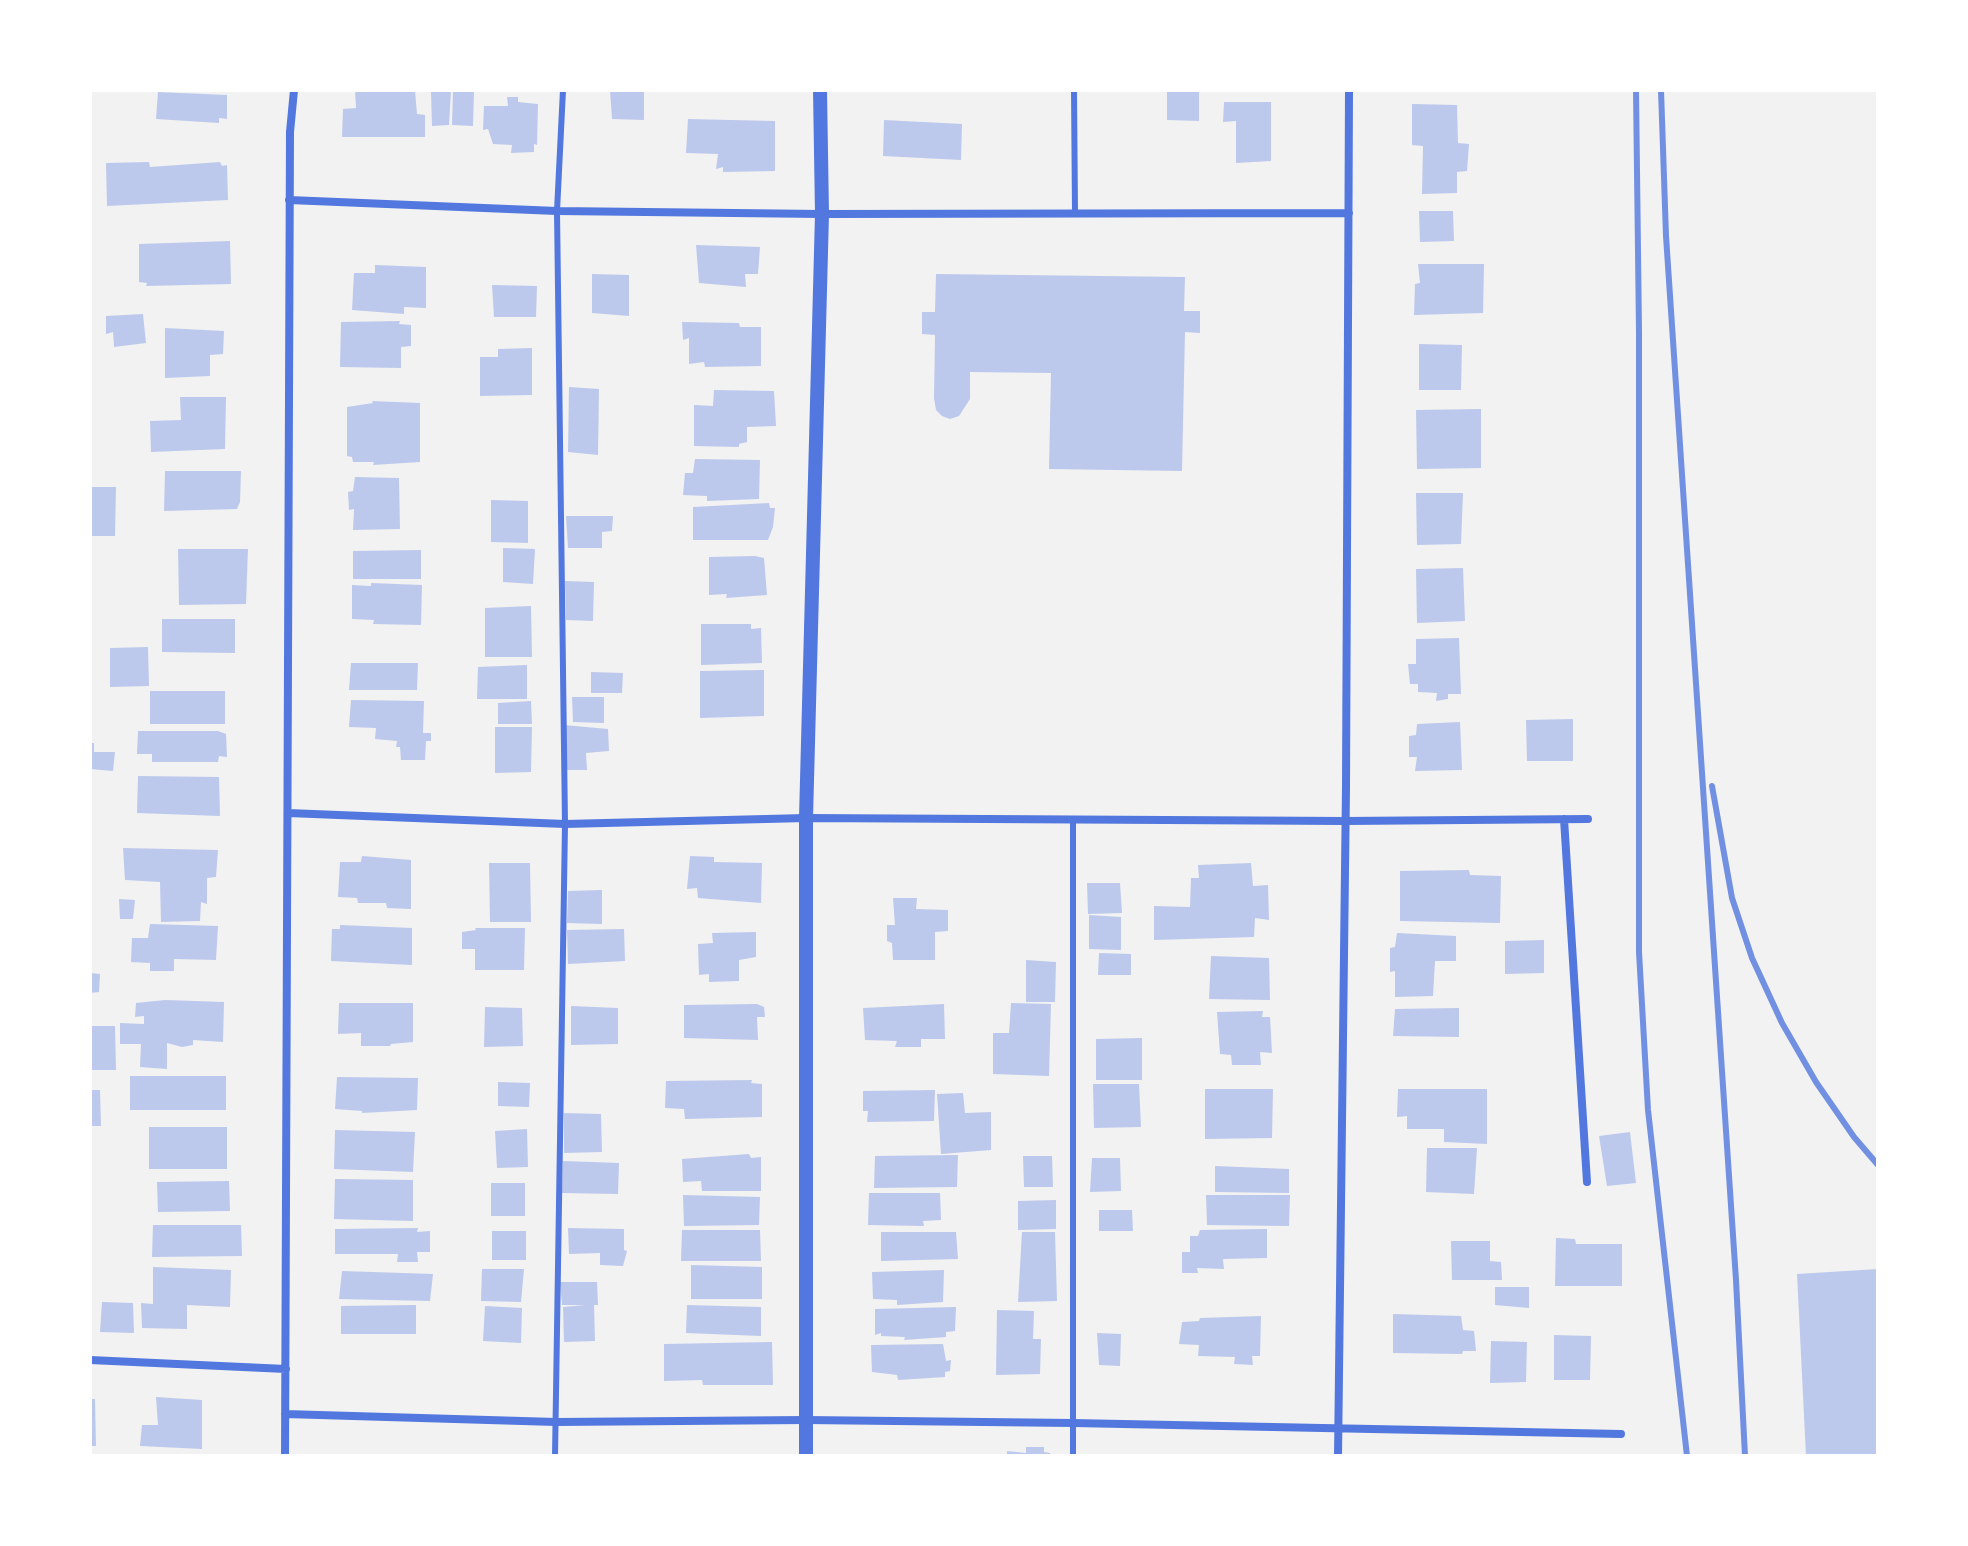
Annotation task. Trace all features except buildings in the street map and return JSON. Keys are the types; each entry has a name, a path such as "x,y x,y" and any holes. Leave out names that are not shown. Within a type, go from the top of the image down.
{"street":[{"path":"285,1456 289,200 294,90"},
{"path":"806,1456 806,818 822,214 820,90"},
{"path":"1338,1456 1349,90"},
{"path":"289,200 557,211 1349,213"},
{"path":"288,813 565,824 806,818 1588,819"},
{"path":"1564,819 1587,1182"},
{"path":"90,1360 286,1369"},
{"path":"285,1414 556,1422 806,1420 1073,1423 1621,1434"}],"lane":[{"path":"555,1456 565,824 557,211 563,90"},
{"path":"1074,90 1075,213"},
{"path":"1073,819 1073,1456"}],"railway":[{"path":"1636,90 1639,952 1648,1110 1687,1456"},
{"path":"1661,90 1666,236 1745,1456"},
{"path":"1712,786 1732,898 1752,958 1782,1023 1816,1082 1854,1137 1878,1165"}]}
